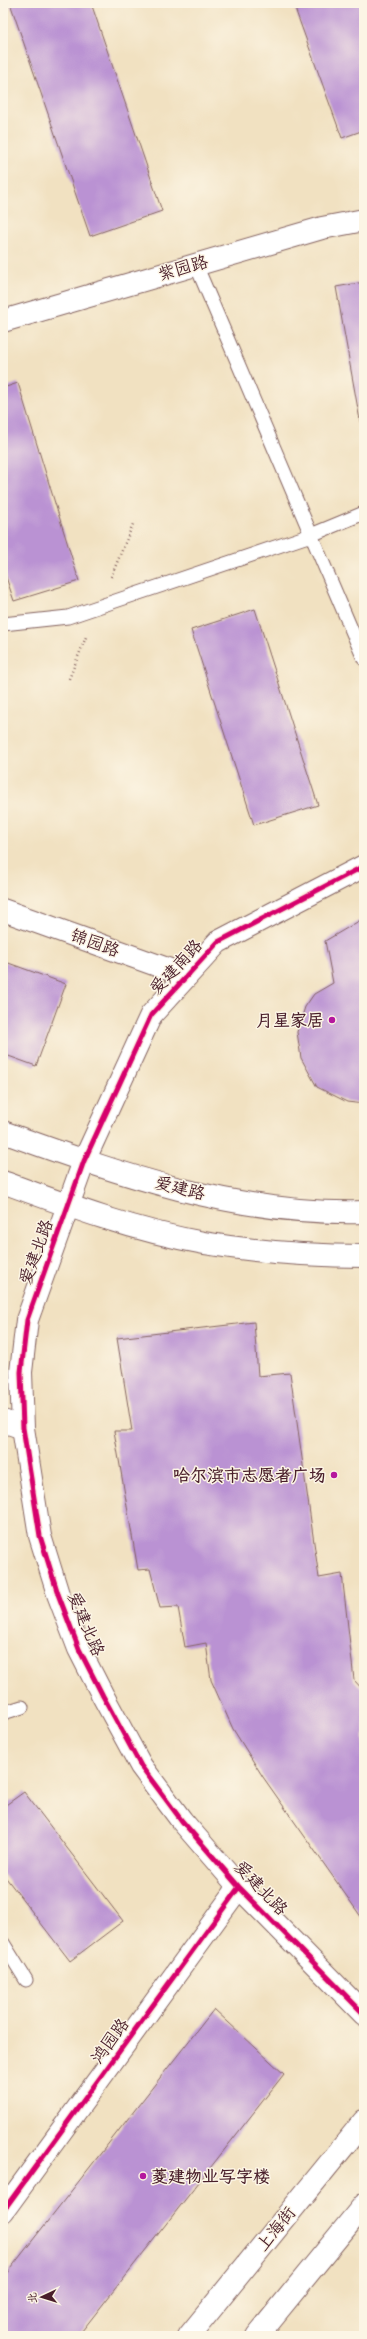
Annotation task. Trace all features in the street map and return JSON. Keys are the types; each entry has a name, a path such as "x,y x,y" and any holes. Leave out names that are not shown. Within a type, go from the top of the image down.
{"street":[{"name":"紫园路","path":"3,321 322,228 364,220"},
{"name":"爱建南路","path":"84,1161 151,1015 218,942 364,866"},
{"name":"锦园路","path":"3,910 187,976"},
{"name":"爱建路","path":"3,1132 84,1161 172,1188 250,1204 340,1212 364,1212"},
{"name":"爱建北路","path":"84,1161 27,1320 21,1372 23,1428 40,1536 58,1594 79,1649 141,1766 182,1821 239,1887 364,2014"},
{"path":"3,1182 68,1206 202,1242 261,1251 316,1256 364,1256"},
{"path":"3,1421 23,1428"},
{"name":"鸿园路","path":"3,2211 239,1887"},
{"name":"上海街","path":"189,2336 364,2121"},
{"path":"257,2336 364,2205"}],"lane":[{"path":"196,265 364,658"},
{"path":"3,624 68,616 311,535 364,513"},
{"path":"3,1713 22,1707"},
{"path":"3,1943 26,1980"}],"building":[{"path":"10,3 91,3 162,211 90,236"},
{"path":"293,3 364,3 364,130 342,138"},
{"path":"364,282 364,437 363,437 336,287"},
{"path":"18,383 79,581 14,601 3,568 3,388"},
{"path":"255,609 318,805 254,825 191,630"},
{"name":"月星家居","path":"364,918 364,1104 347,1102 317,1087 301,1058 297,1032 305,1007 314,994 333,983 325,941"},
{"path":"3,961 66,984 36,1066 3,1054"},
{"path":"254,1322 258,1376 290,1373 319,1578 342,1574 354,1680 364,1691 364,1921 263,1777 233,1729 211,1680 206,1643 185,1647 178,1607 160,1608 150,1569 138,1570 114,1431 132,1431 117,1338"},
{"path":"24,1792 123,1921 70,1961 3,1874 3,1807"},
{"name":"菱建物业写字楼","path":"214,2009 284,2074 78,2336 3,2336 3,2278"}],"cycle path":[{"path":"364,866 218,942 151,1015 84,1161 27,1320 21,1372 23,1428 40,1536 58,1594 79,1649 103,1696 141,1766 182,1821 239,1887 364,2014"},
{"path":"3,2211 239,1887"}],"place":[{"name":"月星家居","path":"332,1020"},
{"name":"哈尔滨市志愿者广场","path":"334,1475"},
{"name":"菱建物业写字楼","path":"143,2176"}]}
